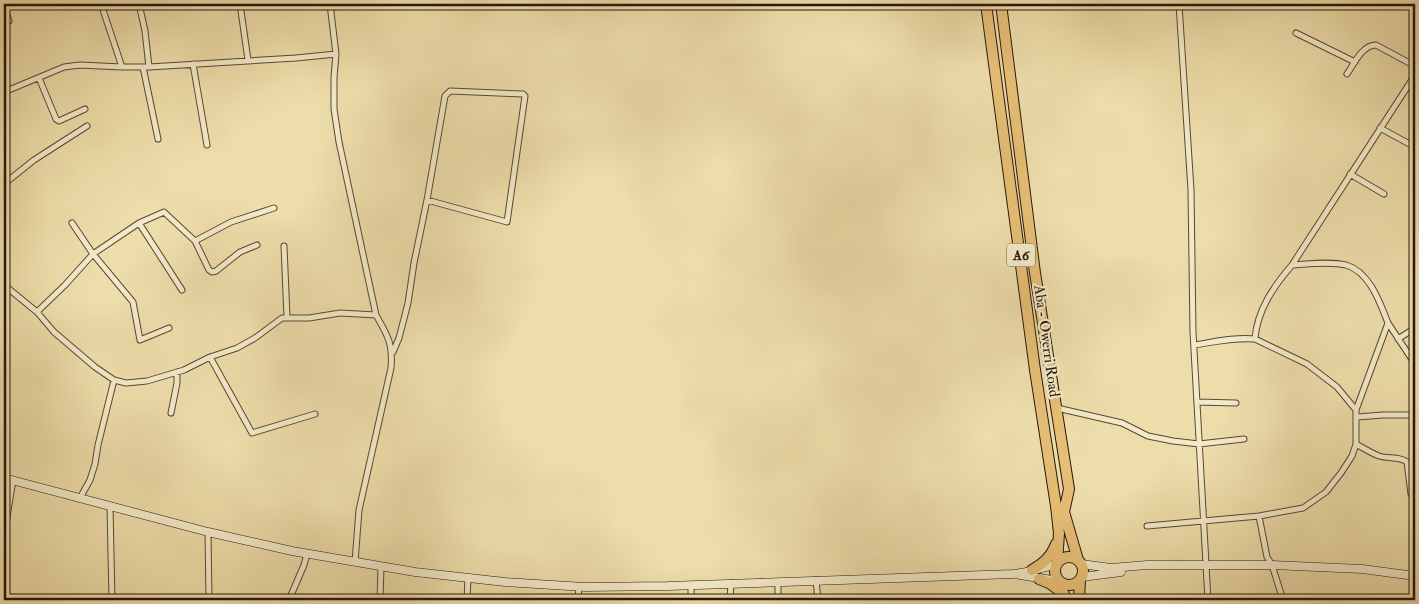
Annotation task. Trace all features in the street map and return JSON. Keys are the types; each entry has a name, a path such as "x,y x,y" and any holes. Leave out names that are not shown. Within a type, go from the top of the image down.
{"highway":[{"name":"Aba - Owerri Road","path":"986,4 1059,533 1055,573 1065,597"},
{"name":"Aba - Owerri Road","path":"1001,4 1035,273 1069,489 1064,512 1083,572 1079,600"},
{"path":"1005,138 1018,138"},
{"path":"1032,570 1043,564 1050,556 1059,533"},
{"path":"1057,564 1064,558 1069,557 1079,562"},
{"path":"1040,579 1049,583 1065,597"},
{"path":"1060,582 1071,586 1081,579"}],"main road":[{"path":"4,478 208,532 307,554 381,566 505,582 579,586 691,585 1013,574 1057,564"},
{"path":"1079,562 1111,568 1147,565 1272,565 1362,569 1415,576"},
{"path":"1081,579 1130,572 1147,565"},
{"path":"1013,574 1060,582"}],"street":[{"path":"102,4 122,67"},
{"path":"139,4 145,31 146,67 158,139"},
{"path":"240,4 248,60"},
{"path":"330,4 336,54 334,108 339,142 376,315 387,334 392,353 391,368 359,510 355,562"},
{"path":"1180,4 1191,190 1194,345 1208,600"},
{"path":"4,7 9,21"},
{"path":"1296,32 1355,62"},
{"path":"1347,74 1365,48 1371,45 1376,45 1415,66"},
{"path":"4,92 64,67 80,65 146,67 336,54"},
{"path":"193,64 207,145"},
{"path":"1255,339 1260,315 1272,291 1292,264 1415,75"},
{"path":"39,78 56,119 59,121 85,109"},
{"path":"392,353 399,338 408,303 420,226 428,200 445,96 450,91 523,94 525,96 521,132 507,222 428,200"},
{"path":"4,184 34,160 87,126"},
{"path":"1380,128 1415,147"},
{"path":"1350,174 1384,194"},
{"path":"195,241 231,222 274,208"},
{"path":"37,312 94,254 139,223 164,212 195,241 209,270 212,272 216,271 240,252 257,245"},
{"path":"72,223 94,254 133,302 140,340 169,328"},
{"path":"139,223 182,290"},
{"path":"284,246 287,317"},
{"path":"1292,264 1347,266 1363,276 1378,299 1388,323 1415,364"},
{"path":"4,285 37,312 54,332 95,367 114,380 126,383 147,381 177,372 210,357 237,348 255,338 282,318 309,318 340,313 376,315"},
{"path":"1147,526 1259,516 1303,508 1326,492 1352,456 1356,444 1356,410 1388,323"},
{"path":"1398,339 1415,328"},
{"path":"1194,345 1246,338 1255,339 1308,364 1337,386 1356,410"},
{"path":"210,357 252,434 315,414"},
{"path":"171,413 177,372"},
{"path":"80,498 90,480 95,464 114,380"},
{"path":"1197,402 1236,403"},
{"path":"1057,408 1122,423 1148,436 1173,441 1199,444 1244,438"},
{"path":"1357,417 1415,415"},
{"path":"1356,444 1378,455 1389,458 1403,458 1407,462 1411,494"},
{"path":"4,556 6,523 13,480"},
{"path":"110,506 112,600"},
{"path":"1259,516 1267,557 1272,565 1283,600"},
{"path":"208,532 209,600"},
{"path":"288,600 307,554"},
{"path":"380,600 381,566"},
{"path":"467,600 468,578"},
{"path":"816,580 818,600"},
{"path":"778,582 778,600"},
{"path":"730,600 731,583"},
{"path":"691,585 691,600"},
{"path":"578,600 579,586"}]}
